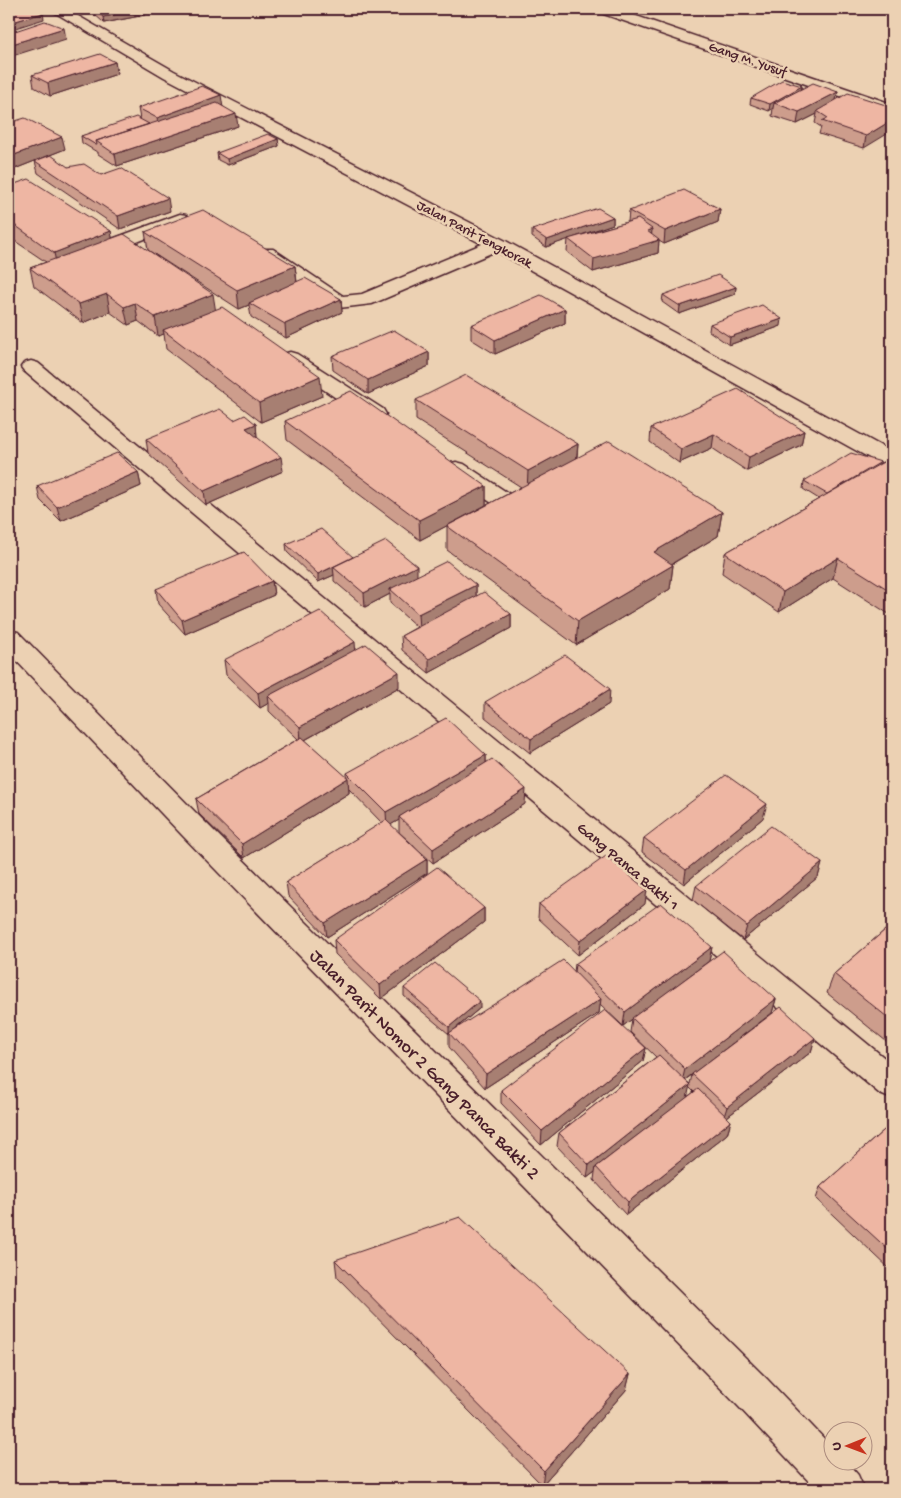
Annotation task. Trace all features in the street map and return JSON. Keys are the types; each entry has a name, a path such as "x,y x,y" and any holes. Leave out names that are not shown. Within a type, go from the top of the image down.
{"street":[{"name":"Jalan Parit Tengkorak","path":"56,9 170,74 497,244 892,461"},
{"name":"Gang M. Yusuf","path":"604,9 892,109"},
{"path":"119,243 193,214 201,214"},
{"path":"248,242 339,302 365,300 497,244"},
{"path":"274,347 388,424"},
{"name":"Gang Panca Bakti 1","path":"31,368 892,1084"},
{"path":"437,456 503,500"},
{"name":"Jalan Parit Nomor 2 Gang Panca Bakti 2","path":"9,638 199,834 753,1393 844,1489"}],"building":[{"path":"15,9 35,9 43,13 9,23 9,11"},
{"path":"94,9 144,9 103,17"},
{"path":"45,21 64,28 9,45 9,33"},
{"path":"100,54 115,62 48,83 32,75"},
{"path":"782,80 802,86 770,104 751,98"},
{"path":"813,83 838,92 799,112 774,103"},
{"path":"202,86 221,95 157,118 138,108"},
{"path":"848,93 892,107 892,120 866,136 822,121 828,118 817,111"},
{"path":"217,103 236,114 115,154 96,141"},
{"path":"136,117 149,124 96,141 97,145 81,136"},
{"path":"25,118 62,137 9,157 9,123"},
{"path":"268,134 278,139 227,159 217,153"},
{"path":"51,155 68,167 84,164 101,175 121,168 168,198 118,216 35,161"},
{"path":"29,179 111,231 54,253 9,221 9,186"},
{"path":"684,190 720,209 665,231 629,211"},
{"path":"598,208 613,217 547,240 532,230"},
{"path":"203,210 295,266 237,290 145,232"},
{"path":"638,219 652,229 647,231 659,240 594,259 568,239"},
{"path":"124,234 213,294 155,317 135,303 124,307 107,294 79,304 30,268"},
{"path":"718,275 736,287 680,306 663,295"},
{"path":"305,278 341,299 285,324 249,303"},
{"path":"541,295 565,309 495,340 471,325"},
{"path":"762,305 782,319 730,337 710,324"},
{"path":"222,307 320,376 259,403 163,330"},
{"path":"394,330 429,352 368,380 332,356"},
{"path":"466,375 578,444 528,471 416,400"},
{"path":"738,389 804,431 749,457 714,434 681,449 651,428"},
{"path":"351,391 486,486 419,520 285,421"},
{"path":"220,409 234,420 245,415 256,424 246,428 281,457 204,491 146,439"},
{"path":"609,441 722,512 654,552 673,565 578,621 447,526"},
{"path":"117,453 138,472 57,507 37,486"},
{"path":"851,453 881,462 827,494 804,481"},
{"path":"892,457 892,592 838,558 783,592 725,553"},
{"path":"321,529 353,557 318,574 286,544"},
{"path":"386,541 417,566 364,593 333,567"},
{"path":"244,552 272,581 182,620 156,589"},
{"path":"447,561 476,585 418,614 390,589"},
{"path":"484,592 511,614 429,659 401,636"},
{"path":"320,611 355,642 258,693 224,660"},
{"path":"366,644 399,672 300,727 268,696"},
{"path":"565,655 610,689 531,739 485,702"},
{"path":"446,718 486,755 386,812 347,773"},
{"path":"302,737 348,778 242,844 196,799"},
{"path":"492,759 526,789 433,849 399,817"},
{"path":"726,775 767,804 686,870 644,838"},
{"path":"386,820 427,859 325,923 286,882"},
{"path":"771,826 822,863 747,926 696,886"},
{"path":"606,856 647,890 580,941 539,904"},
{"path":"437,867 484,908 380,985 334,940"},
{"path":"661,903 712,947 625,1012 575,964"},
{"path":"892,924 892,1021 834,974"},
{"path":"723,951 776,999 685,1069 632,1018"},
{"path":"563,960 601,999 486,1074 449,1033"},
{"path":"435,963 480,1001 449,1027 404,988"},
{"path":"781,1007 815,1038 727,1107 692,1074"},
{"path":"605,1010 646,1048 542,1131 501,1090"},
{"path":"659,1055 690,1085 589,1165 559,1133"},
{"path":"698,1089 731,1121 628,1202 596,1167"},
{"path":"892,1123 892,1253 820,1187"},
{"path":"460,1217 630,1374 544,1471 335,1260"}]}
